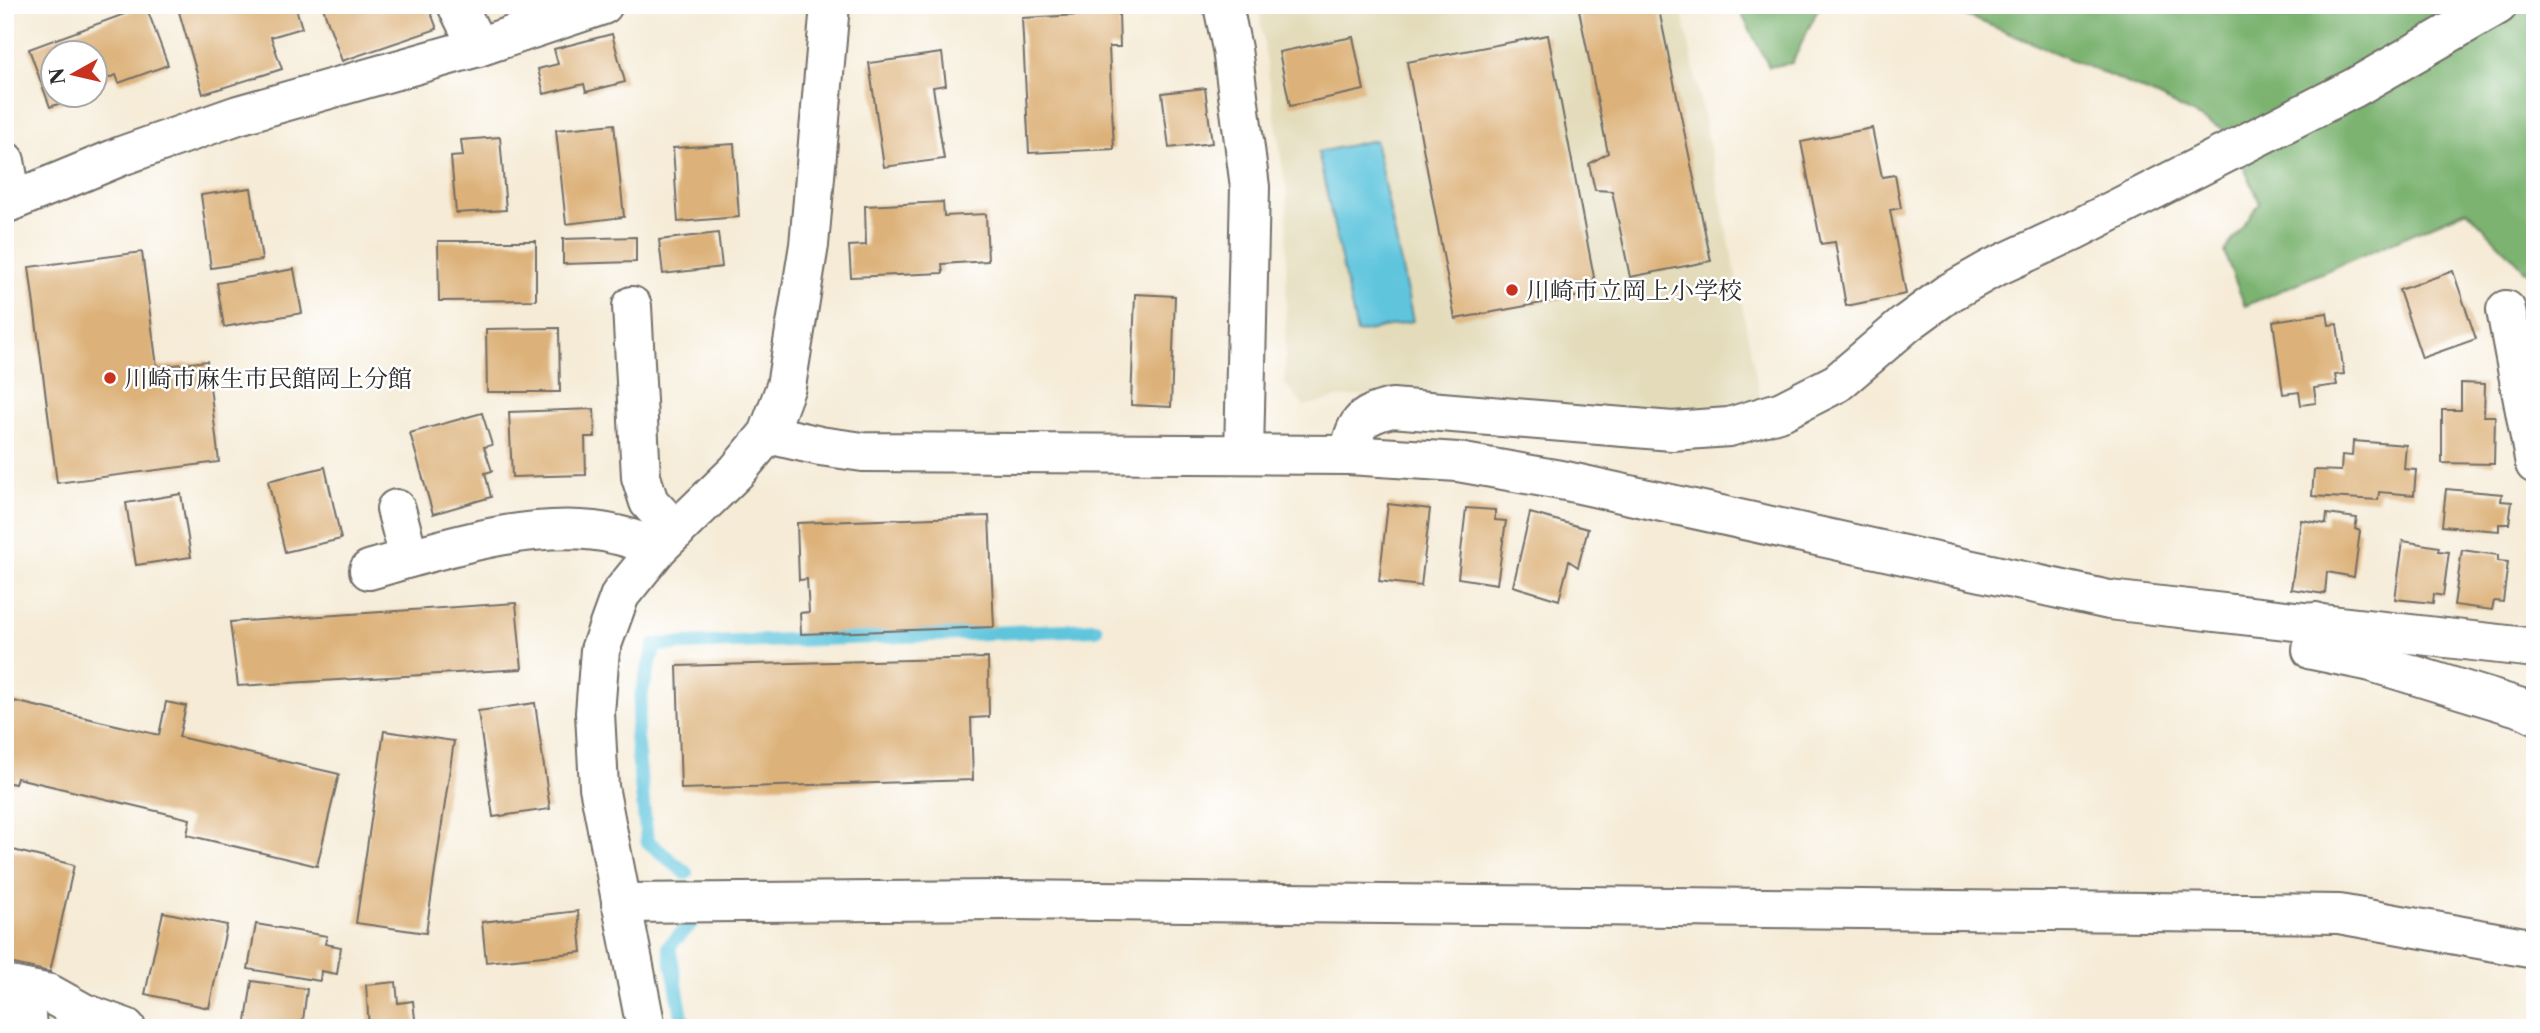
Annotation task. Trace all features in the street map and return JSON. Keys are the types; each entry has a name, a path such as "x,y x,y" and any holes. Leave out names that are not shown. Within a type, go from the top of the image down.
{"street":[{"path":"457,5 478,47"},
{"path":"5,161 9,202 124,155 238,115 478,47 603,5"},
{"path":"646,1028 599,787 594,713 600,650 620,596 667,539 737,471 768,433 786,386 809,245 830,5"},
{"path":"1223,5 1232,50 1250,187 1244,454"},
{"path":"1349,455 1355,429 1370,413 1392,408 1672,431 1729,427 1782,411 1837,383 1906,324 1947,294 1990,269 2073,231 2354,88 2498,5"},
{"path":"632,306 641,477 649,502 667,539"},
{"path":"2506,310 2535,464"},
{"path":"768,433 820,446 863,452 1349,455 1458,462 1566,481 2109,600 2535,648"},
{"path":"396,509 409,558"},
{"path":"369,570 477,539 561,530 667,539"},
{"path":"2315,622 2312,650 2371,662 2535,714"},
{"path":"621,903 1004,900 2339,914 2535,949"},
{"path":"27,1028 15,987 50,994 84,1013 126,1028"}],"shaded area":[{"name":"川崎市立岡上小学校","path":"1258,5 1681,5 1761,400 1685,417 1368,395 1338,398 1304,406 1285,384 1287,196"}],"green space":[{"path":"1737,5 1820,5 1792,63 1769,67"},
{"path":"1937,5 2535,5 2535,281 2467,210 2245,306 2224,252 2260,203 2228,132 2157,96"}],"water":[{"path":"1375,140 1413,321 1357,333 1318,152"}],"building":[{"path":"177,5 295,5 302,28 271,37 282,69 203,94"},
{"path":"322,5 428,5 437,29 342,61"},
{"path":"1578,5 1658,5 1711,261 1630,277 1612,191 1595,190 1589,164 1608,153"},
{"path":"146,6 168,65 119,83 116,75 108,78 108,38 59,38"},
{"path":"1119,13 1120,47 1109,47 1114,149 1029,153 1022,18"},
{"path":"612,34 625,82 586,92 584,84 544,94 538,69 558,64 554,49"},
{"path":"1548,35 1597,293 1455,319 1407,62"},
{"path":"1353,37 1364,90 1290,106 1279,52"},
{"path":"38,46 38,74 29,49"},
{"path":"942,53 946,85 933,87 944,159 884,167 869,63"},
{"path":"1205,88 1212,143 1169,148 1162,93"},
{"path":"614,124 624,217 566,224 556,130"},
{"path":"1872,128 1882,177 1895,175 1901,208 1890,210 1906,294 1846,306 1835,242 1821,244 1801,142"},
{"path":"500,137 506,210 456,213 451,157 463,156 461,140"},
{"path":"734,144 739,217 678,222 673,148"},
{"path":"251,188 262,260 211,268 201,195"},
{"path":"943,202 944,216 986,214 988,261 942,264 943,273 851,277 849,246 866,245 865,206"},
{"path":"718,233 722,267 663,274 659,240"},
{"path":"636,237 636,262 563,264 563,239"},
{"path":"438,241 536,241 536,300 439,301"},
{"path":"142,252 157,367 207,361 219,462 57,483 29,267"},
{"path":"294,269 302,313 224,327 217,283"},
{"path":"2453,271 2476,339 2422,358 2399,290"},
{"path":"1135,294 1175,296 1171,407 1131,405"},
{"path":"2327,313 2329,325 2337,324 2344,374 2335,375 2337,385 2314,388 2316,403 2301,405 2299,392 2283,394 2273,321"},
{"path":"559,328 560,392 487,392 486,329"},
{"path":"2461,383 2485,384 2484,416 2495,416 2494,464 2442,463 2442,410 2461,410"},
{"path":"594,409 595,437 585,437 586,475 512,477 509,412"},
{"path":"482,413 492,445 484,447 492,471 485,473 491,497 433,514 410,433"},
{"path":"2353,441 2406,445 2404,469 2416,470 2414,495 2379,492 2378,500 2312,496 2314,470 2341,471 2342,455 2352,456"},
{"path":"325,467 341,539 285,552 268,481"},
{"path":"2446,489 2502,494 2501,501 2512,502 2509,524 2499,524 2499,531 2442,526"},
{"path":"181,494 191,557 136,565 126,503"},
{"path":"1388,504 1430,509 1421,586 1379,581"},
{"path":"1466,508 1495,510 1495,520 1506,521 1497,584 1458,578"},
{"path":"1530,513 1588,529 1578,567 1569,561 1559,600 1513,586"},
{"path":"2327,514 2357,518 2355,529 2360,531 2354,577 2327,572 2325,594 2291,589 2301,520 2326,524"},
{"path":"989,516 994,627 801,634 800,613 809,612 807,579 799,580 797,523"},
{"path":"2403,541 2439,547 2438,551 2449,552 2443,596 2434,594 2433,603 2395,599"},
{"path":"2462,550 2498,555 2498,561 2508,562 2503,602 2494,601 2492,610 2454,605"},
{"path":"516,603 522,669 238,686 230,622"},
{"path":"988,658 989,717 971,718 973,780 681,789 677,666"},
{"path":"14,701 159,735 166,702 186,706 179,737 339,774 317,866 187,835 190,819 17,778 15,784 5,782 5,740"},
{"path":"535,703 550,809 493,817 478,711"},
{"path":"384,731 454,741 426,933 356,923"},
{"path":"5,848 74,865 50,972 5,962"},
{"path":"578,911 582,952 486,962 482,922"},
{"path":"163,912 227,925 209,1008 145,994"},
{"path":"256,924 327,936 325,944 341,947 337,974 321,971 320,981 248,969"},
{"path":"252,981 307,989 302,1028 245,1028"},
{"path":"396,982 398,1003 413,1001 416,1028 369,1028 366,985"}],"waterway":[{"path":"686,873 647,841 636,736 642,691 655,645 1096,629"},
{"path":"684,1028 669,946 690,925"}],"place":[{"name":"川崎市立岡上小学校","path":"1512,290"},
{"name":"川崎市麻生市民館岡上分館","path":"110,378"}]}
